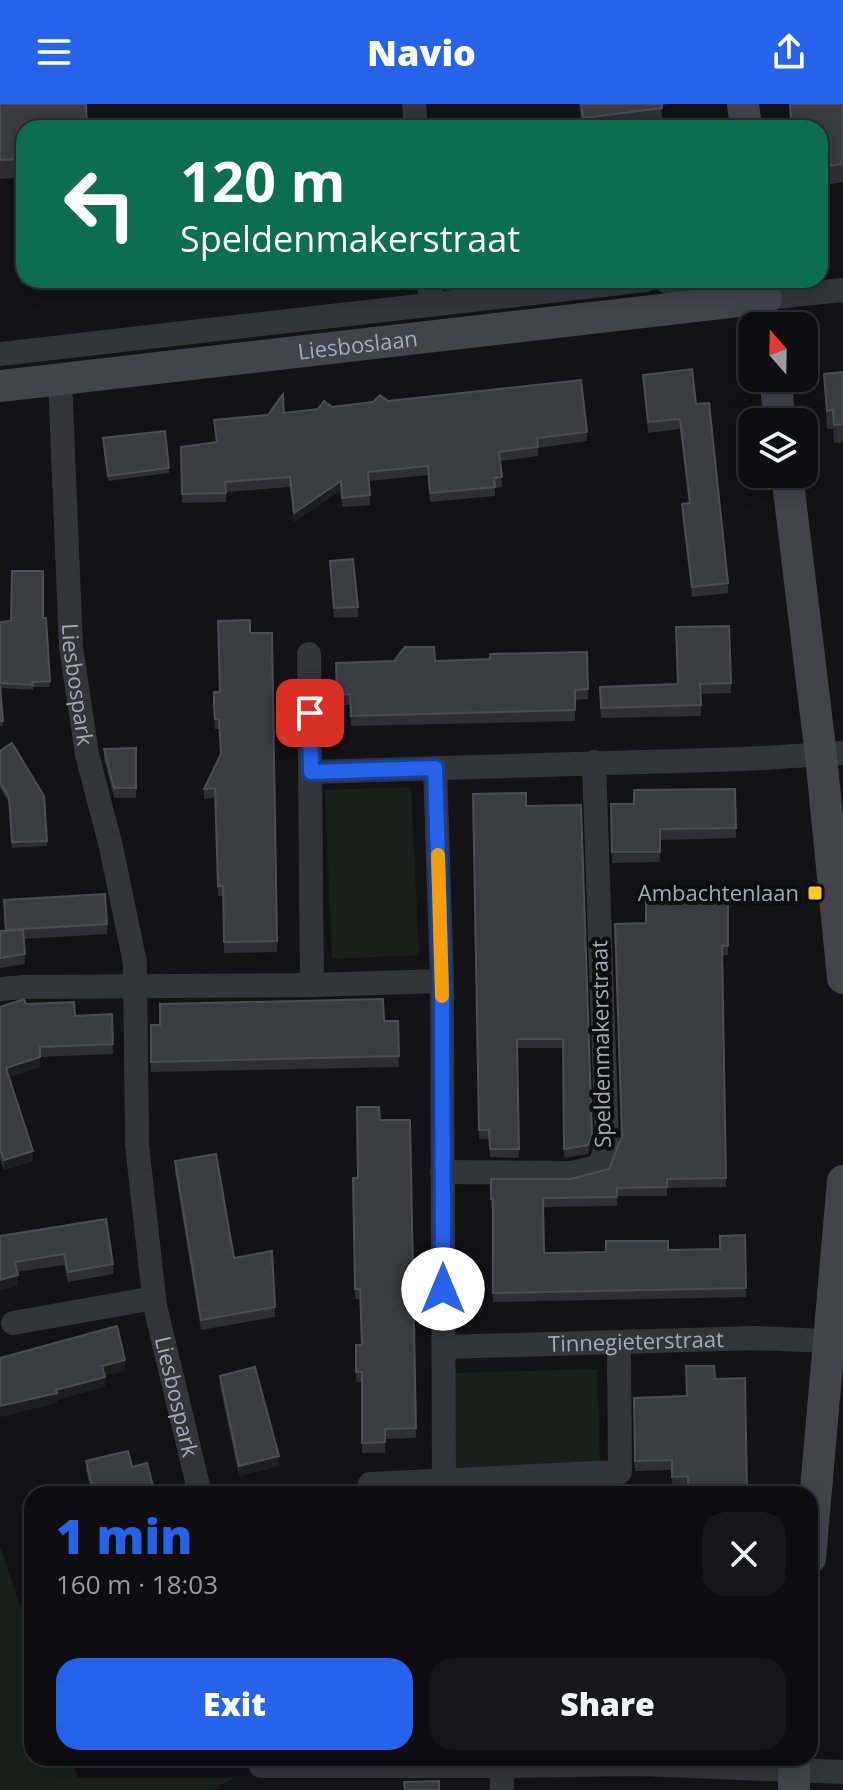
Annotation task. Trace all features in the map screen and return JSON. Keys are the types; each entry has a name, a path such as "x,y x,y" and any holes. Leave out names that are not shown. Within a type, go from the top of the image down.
{"street":[{"path":"430,288 431,305"},
{"name":"Liesboslaan","path":"0,354 577,288"},
{"path":"681,288 714,304"},
{"path":"766,301 843,290"},
{"name":"Liesboslaan","path":"0,386 714,304 766,301"},
{"name":"Liesbospark","path":"60,379 71,647 87,754 111,847 135,963 137,1145 154,1298 198,1486"},
{"path":"789,488 832,754 843,978"},
{"path":"309,654 312,985"},
{"path":"311,772 832,754"},
{"name":"Speldenmakerstraat","path":"442,1172 571,1173 599,1167 607,1145 594,762"},
{"path":"435,768 442,981 444,1481"},
{"path":"0,989 442,981"},
{"path":"818,1488 835,1340 843,1181"},
{"path":"13,1323 154,1298"},
{"name":"Tinnegieterstraat","path":"444,1347 755,1338 835,1340"},
{"path":"370,1484 620,1472 619,1342"},
{"path":"260,1771 502,1778 619,1766"},
{"path":"678,1766 843,1772"}],"shaded area":[{"path":"411,787 419,955 332,959 325,790"},
{"path":"597,1369 600,1463 455,1467 455,1373"},
{"path":"0,1546 24,1617 24,1766 74,1766 78,1778 235,1778 210,1790 0,1790"}],"building":[{"path":"0,104 86,104 87,120 16,120 16,159 0,160"},
{"path":"581,104 662,104 662,108 583,118"},
{"path":"790,104 843,104 843,164 828,166 828,120 791,120"},
{"path":"692,369 696,404 709,403 728,583 692,587 682,504 690,503 680,419 648,422 643,375"},
{"path":"843,372 843,424 834,425 833,410 827,411 824,374"},
{"path":"581,380 587,432 537,438 538,447 499,452 502,477 494,478 495,487 430,493 428,466 368,472 370,495 342,498 341,481 294,513 290,477 225,482 226,493 182,494 181,447 217,442 214,420 268,415 283,394 284,413 318,409 324,401 332,407 373,402 380,395 388,401"},
{"path":"165,431 169,468 108,476 103,438"},
{"path":"353,559 358,607 334,608 330,561"},
{"path":"12,571 43,571 43,618 46,618 50,681 32,682 33,685 0,683 0,622 11,621"},
{"path":"250,620 250,633 272,633 277,941 224,942 223,886 218,886 215,788 204,789 221,754 219,719 215,719 214,706 214,692 220,692 218,621"},
{"path":"729,626 731,683 700,684 701,705 601,708 600,687 678,684 676,627"},
{"path":"405,647 434,647 435,661 490,659 490,654 587,652 588,689 575,690 575,710 351,716 350,694 337,695 336,663 394,661"},
{"path":"0,685 3,721 0,721"},
{"path":"12,743 44,796 47,841 12,842 9,797 0,783 0,751"},
{"path":"136,748 136,788 114,788 104,749"},
{"path":"735,789 736,828 660,829 660,852 612,852 611,804 634,804 634,790"},
{"path":"526,793 526,806 581,805 592,1134 588,1145 564,1149 563,1039 517,1039 519,1149 490,1149 489,1130 479,1130 473,794"},
{"path":"711,889 712,894 728,894 728,946 722,946 726,1178 667,1179 667,1187 617,1188 617,1197 543,1198 544,1253 606,1252 606,1241 668,1241 668,1250 720,1249 720,1236 745,1235 746,1288 493,1293 491,1179 571,1179 609,1169 622,1136 615,924 646,923 646,891"},
{"path":"105,894 107,924 6,930 4,900"},
{"path":"23,930 25,954 0,958 0,931"},
{"path":"24,999 26,1004 74,1002 75,1016 112,1014 113,1044 40,1047 40,1057 6,1068 33,1151 4,1160 0,1149 0,1007"},
{"path":"383,999 384,1021 398,1021 399,1056 151,1062 151,1025 160,1025 160,1004"},
{"path":"357,1107 379,1107 380,1120 410,1120 416,1428 385,1429 385,1442 362,1443 362,1372 356,1372 356,1345 362,1345 360,1289 355,1289 353,1178 358,1178"},
{"path":"216,1154 234,1258 272,1251 275,1307 201,1320 175,1161"},
{"path":"106,1219 113,1264 68,1272 64,1254 15,1262 18,1275 0,1280 0,1236"},
{"path":"117,1326 125,1360 102,1366 105,1377 56,1390 57,1393 0,1406 0,1358"},
{"path":"686,1366 714,1366 715,1379 745,1378 747,1486 688,1486 688,1476 672,1477 672,1460 635,1461 634,1398 687,1396"},
{"path":"255,1367 279,1456 239,1466 220,1376"},
{"path":"128,1451 132,1467 147,1463 153,1486 92,1486 86,1461"},
{"path":"439,1781 439,1790 405,1790 404,1782"}],"slow traffic":[{"path":"438,855 442,996"}],"place":[{"name":"Ambachtenlaan","path":"815,893"}],"route":[{"path":"310,713 311,772 435,768 442,981 443,1289"}]}
